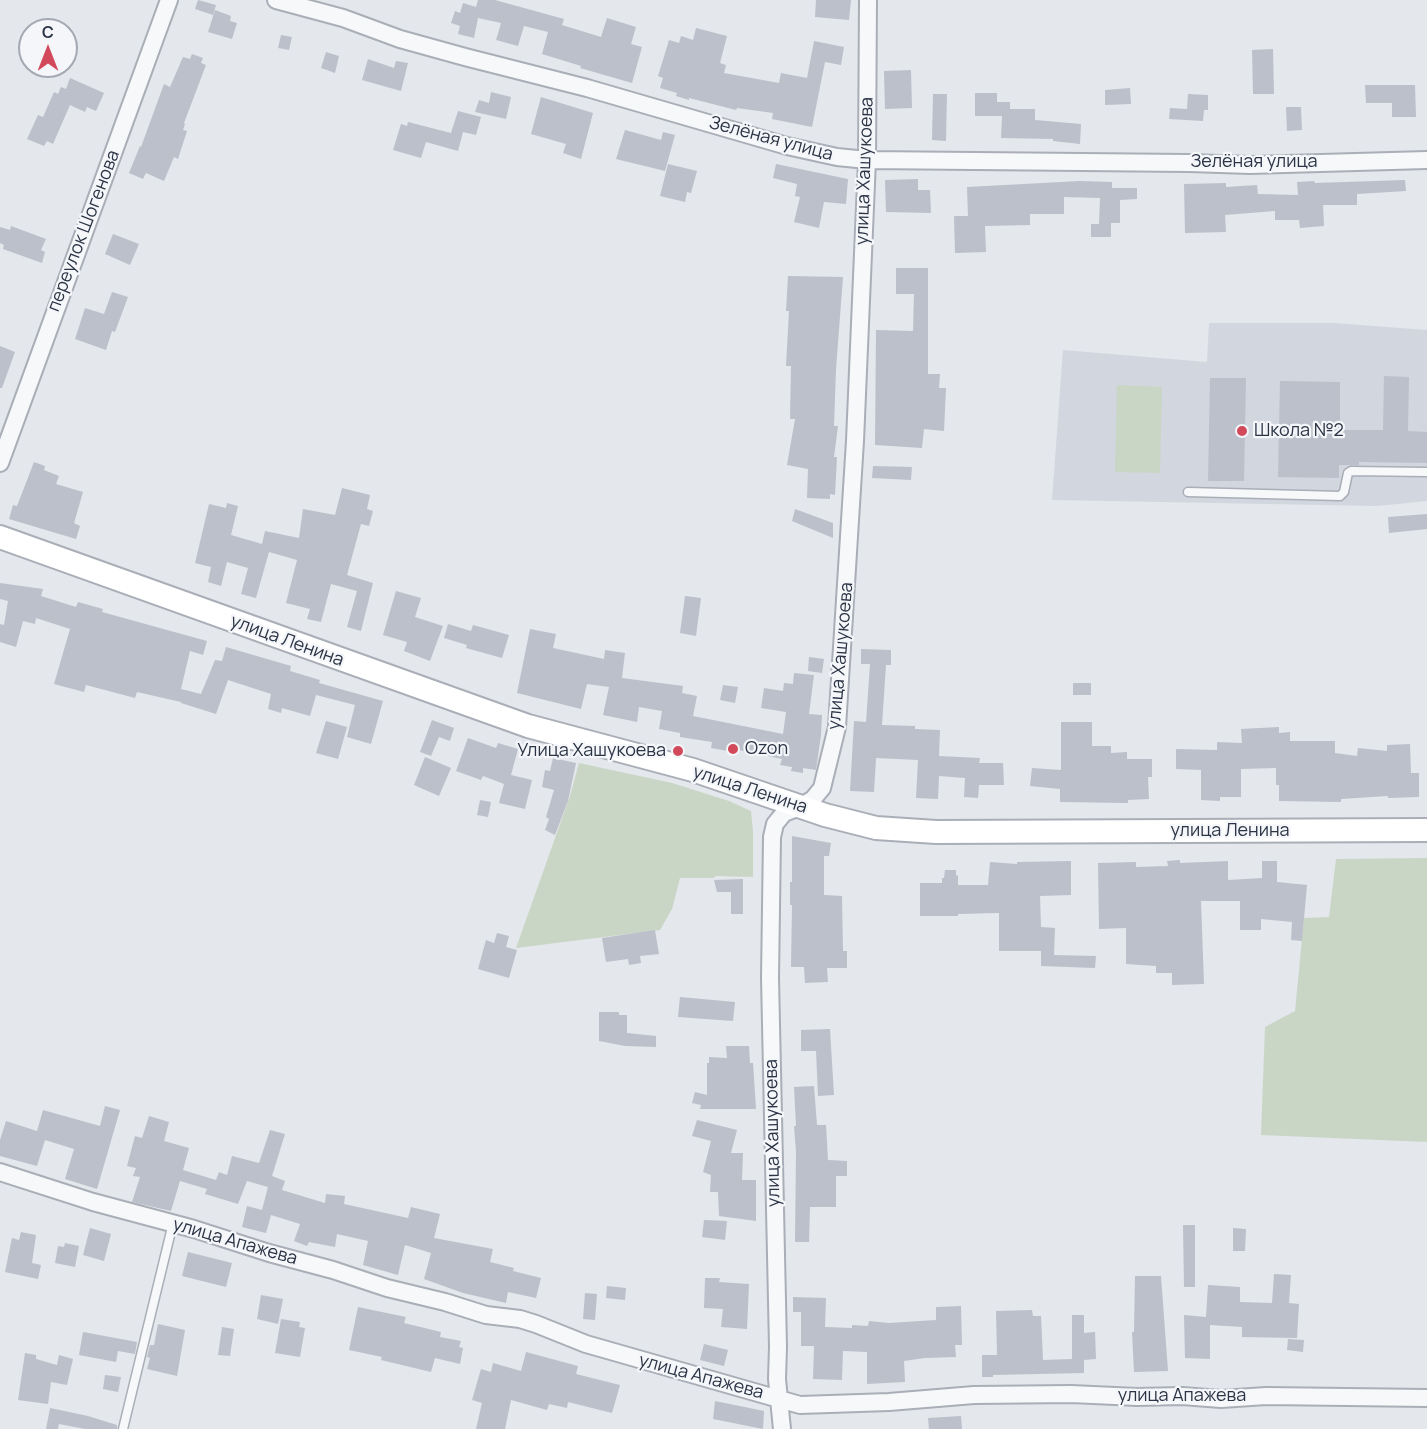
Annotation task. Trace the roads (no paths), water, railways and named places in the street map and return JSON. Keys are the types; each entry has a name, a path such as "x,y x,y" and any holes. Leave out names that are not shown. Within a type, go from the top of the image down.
{"street":[{"name":"переулок Шогенова","path":"0,463 170,0"},
{"name":"Зелёная улица","path":"276,0 320,11 400,39 587,88 787,146 828,155 867,160 1250,165 1427,160"},
{"name":"улица Хашукоева","path":"782,1429 777,1379 770,978 771,873 775,824 784,813 813,799 822,788 837,727 849,550 867,160 868,0"},
{"name":"улица Ленина","path":"0,537 528,726 693,770 800,807 876,828 909,831 1427,830"},
{"name":"улица Апажева","path":"0,1172 93,1202 173,1223 472,1312 536,1323 586,1344 800,1405 889,1402 974,1395 1182,1396 1221,1399 1266,1396 1427,1398"}],"lane":[{"path":"1188,492 1340,496 1344,492 1348,473 1351,471 1427,472"},
{"path":"123,1429 173,1223"}],"place":[{"name":"Школа №2","path":"1242,431"},
{"name":"Ozon","path":"733,749"},
{"name":"Улица Хашукоева","path":"678,751"}]}
